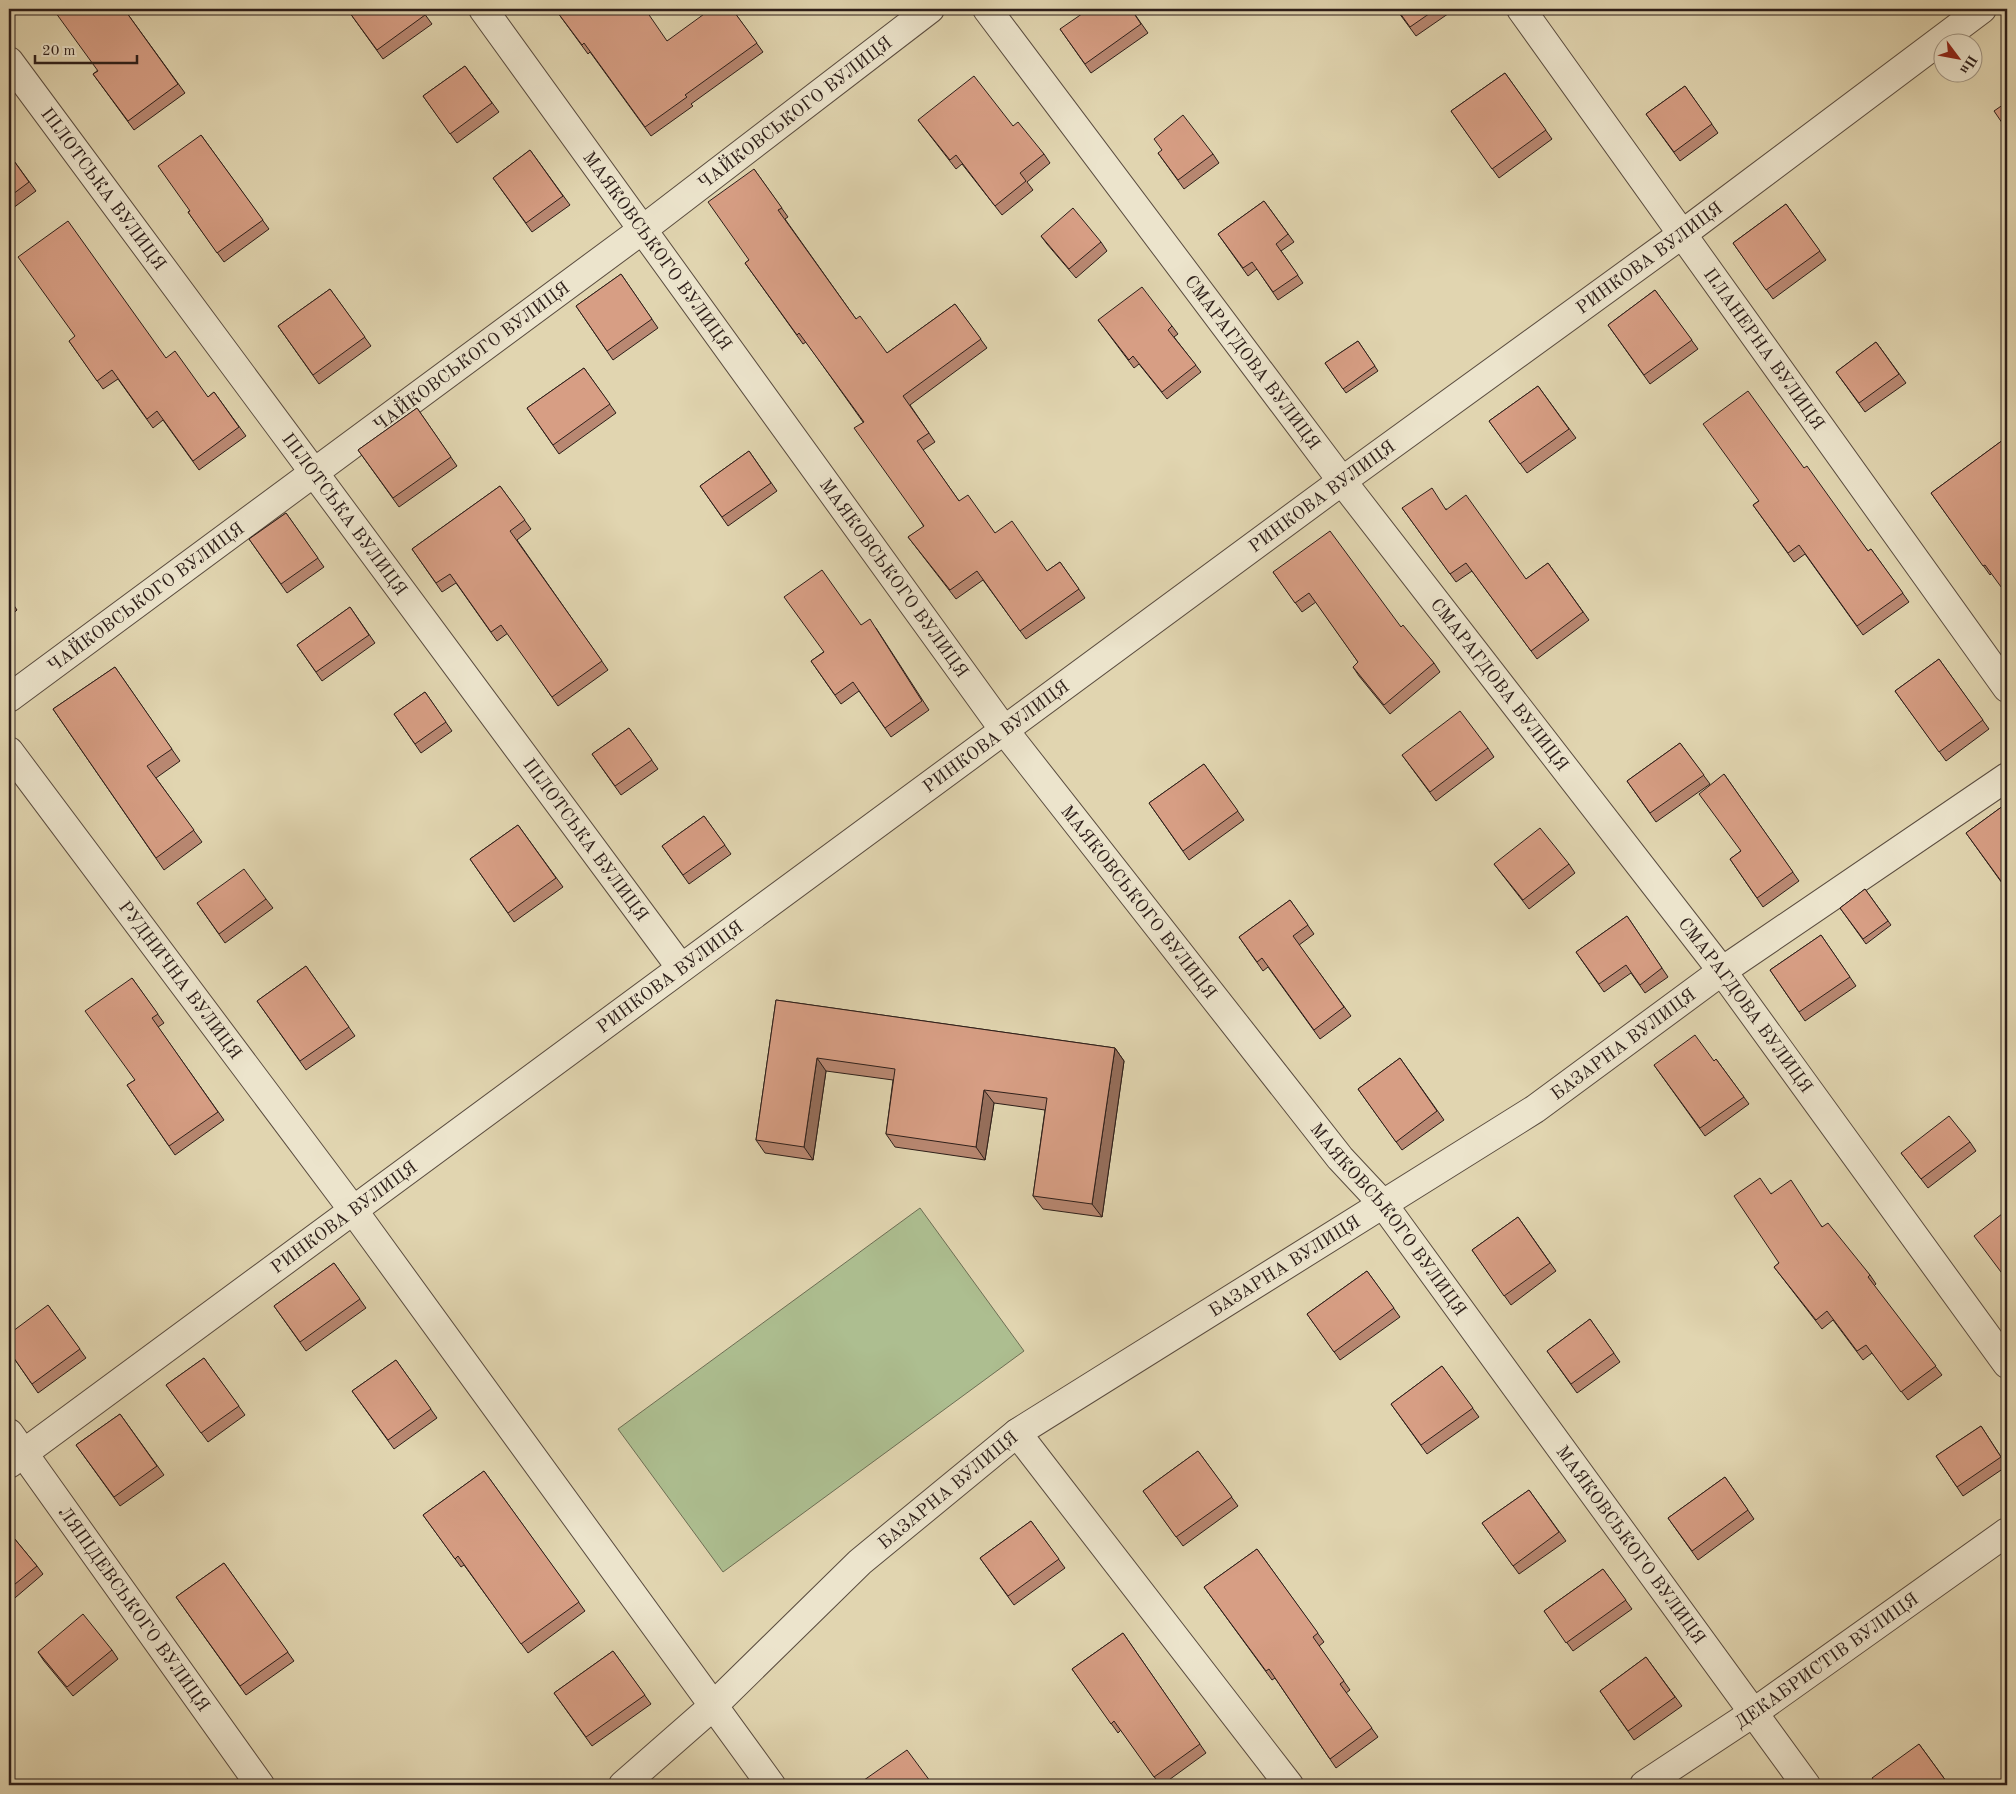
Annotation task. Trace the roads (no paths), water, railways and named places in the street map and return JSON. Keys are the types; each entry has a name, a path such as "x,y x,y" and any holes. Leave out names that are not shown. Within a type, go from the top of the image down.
{"street":[{"name":"МАЯКОВСЬКОГО ВУЛИЦЯ","path":"483,9 1004,730 1340,1158 1383,1204 1806,1785"},
{"name":"ЧАЙКОВСЬКОГО ВУЛИЦЯ","path":"9,698 642,230 930,9"},
{"name":"СМАРАГДОВА ВУЛИЦЯ","path":"987,9 1342,481 1722,971 2007,1364"},
{"name":"ПЛАНЕРНА ВУЛИЦЯ","path":"1521,9 2007,688"},
{"name":"РИНКОВА ВУЛИЦЯ","path":"14,1450 353,1210 1342,481 1681,234 1982,9"},
{"name":"ПІЛОТСЬКА ВУЛИЦЯ","path":"9,61 681,968"},
{"name":"РУДНИЧНА ВУЛИЦЯ","path":"9,751 353,1210 712,1707 772,1785"},
{"name":"БАЗАРНА ВУЛИЦЯ","path":"623,1785 712,1707 860,1562 1018,1433 1535,1108 1722,971 2007,777"},
{"path":"1018,1433 1289,1785"},
{"name":"ЛЯПІДЕВСЬКОГО ВУЛИЦЯ","path":"14,1450 260,1785"},
{"name":"ДЕКАБРИСТІВ ВУЛИЦЯ","path":"1644,1785 1753,1713 2007,1532"}]}
